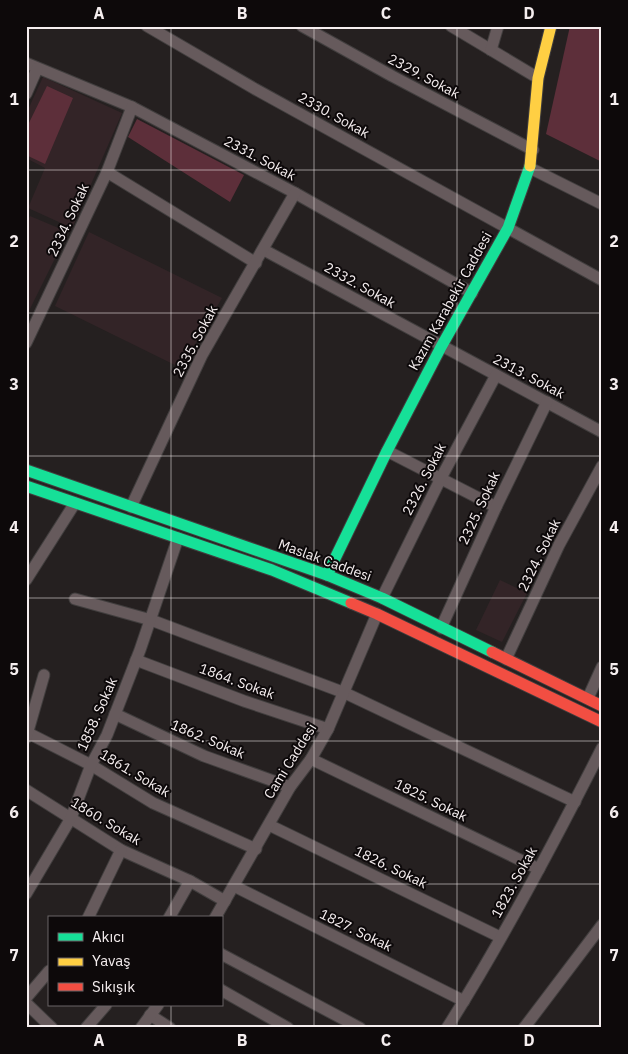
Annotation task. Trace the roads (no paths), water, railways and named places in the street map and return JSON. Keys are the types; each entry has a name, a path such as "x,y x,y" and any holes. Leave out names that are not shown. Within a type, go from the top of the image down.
{"main road":[{"name":"Kazım Karabekir Caddesi","path":"328,575 387,451 441,346 508,228 530,168 538,78 551,26"},
{"name":"Maslak Caddesi","path":"26,470 328,575 382,598 602,706"},
{"name":"Maslak Caddesi","path":"26,486 272,570 377,614 602,722"}],"street":[{"name":"2330. Sokak","path":"147,26 255,89 602,280"},
{"name":"2329. Sokak","path":"302,26 533,150"},
{"path":"451,26 538,78"},
{"path":"491,50 498,26"},
{"name":"2331. Sokak","path":"26,63 132,107 296,194 472,293"},
{"path":"26,94 37,69"},
{"name":"2334. Sokak","path":"26,343 107,172 132,107"},
{"path":"530,168 602,204"},
{"path":"107,172 256,263"},
{"name":"2335. Sokak","path":"131,507 202,355 296,194"},
{"name":"2332. Sokak","path":"264,250 441,346"},
{"name":"2313. Sokak","path":"441,346 602,432"},
{"name":"2326. Sokak","path":"382,598 441,478 496,375"},
{"name":"2325. Sokak","path":"441,628 496,506 547,402"},
{"path":"387,451 496,506"},
{"name":"2324. Sokak","path":"506,659 559,545 602,466"},
{"path":"26,580 75,503"},
{"name":"1858. Sokak","path":"26,894 71,818 91,765 107,735 151,620 178,538"},
{"path":"75,599 151,620 344,693 575,802"},
{"name":"Cami Caddesi","path":"216,916 290,787 311,759 328,729 377,614"},
{"name":"1864. Sokak","path":"136,660 328,729"},
{"path":"588,698 602,667"},
{"path":"27,735 44,675"},
{"name":"1862. Sokak","path":"115,714 204,756 290,787"},
{"name":"1861. Sokak","path":"27,735 91,765 152,804 256,848"},
{"name":"1823. Sokak","path":"447,1028 538,869 602,748"},
{"name":"1825. Sokak","path":"311,759 538,869"},
{"name":"1860. Sokak","path":"26,790 122,850 190,881 225,901"},
{"name":"1826. Sokak","path":"269,825 500,937"},
{"path":"89,916 122,850"},
{"path":"170,916 190,881"},
{"name":"1827. Sokak","path":"234,886 464,1001"},
{"path":"524,1028 601,929"},
{"path":"222,955 360,1028"},
{"path":"26,998 48,972"},
{"path":"222,991 288,1028"},
{"path":"26,1003 52,1028"},
{"path":"86,1028 105,1006"},
{"path":"141,1028 157,1006"},
{"path":"150,1016 170,1028"}]}
